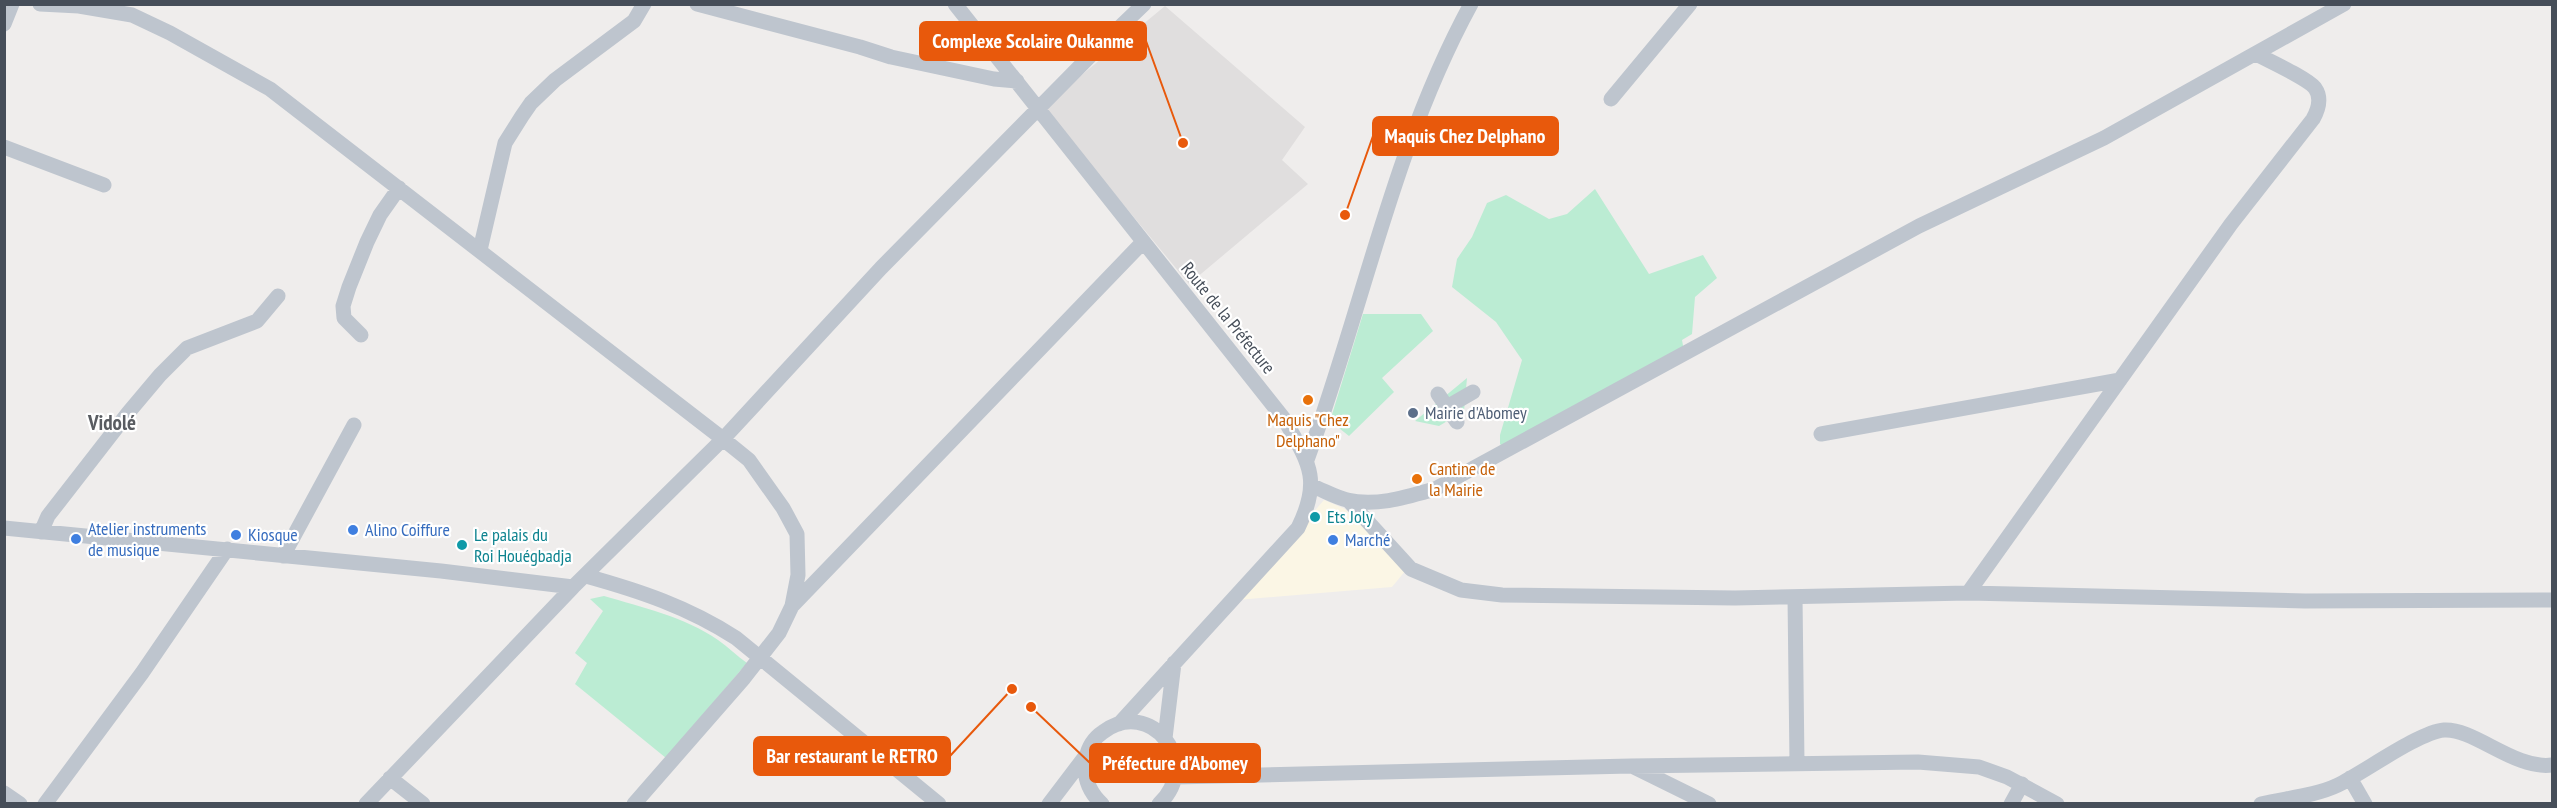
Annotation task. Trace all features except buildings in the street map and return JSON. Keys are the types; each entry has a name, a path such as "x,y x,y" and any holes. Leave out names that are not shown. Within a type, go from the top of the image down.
{"street":[{"path":"4,24 12,4"},
{"path":"40,4 79,6 132,15 170,33 270,89 480,249 749,460 783,508 797,534 798,575 792,606 779,633 760,657 634,804"},
{"path":"480,249 505,142 522,116 531,103 555,80 634,21 644,4"},
{"path":"697,4 891,57 994,79 1017,81"},
{"name":"Route de la Préfecture","path":"955,4 1284,419 1307,460 1312,486 1306,512 1298,528 1119,724 1099,735 1087,754"},
{"path":"366,804 573,587 723,439 881,268 1144,4"},
{"path":"1307,460 1416,123 1455,34 1472,4"},
{"path":"1611,99 1690,4"},
{"path":"1312,486 1348,500 1375,502 1404,498 1435,489 1919,226 2104,138 2344,4"},
{"path":"1968,593 2231,224 2318,110 2319,98 2314,87 2256,54"},
{"path":"4,147 104,185"},
{"path":"361,335 344,318 343,306 367,242 380,215 399,188"},
{"path":"792,606 1143,242"},
{"path":"40,532 48,516 160,375 195,343 246,327 257,321 278,296"},
{"path":"1821,434 2120,380"},
{"path":"1447,407 1473,392"},
{"path":"1438,394 1457,422"},
{"path":"283,556 354,425"},
{"path":"1348,500 1411,569 1461,590 1502,595 1795,597 1968,593 2305,601 2553,600"},
{"path":"4,528 227,549 573,587"},
{"path":"45,804 142,673 227,549"},
{"path":"586,576 636,590 702,616 760,657 939,804"},
{"path":"1795,597 1797,763"},
{"path":"1165,738 1174,663"},
{"path":"1119,724 1139,723 1158,731 1165,738 1175,756 1175,777 1167,795 1159,804"},
{"path":"2261,804 2336,786 2425,736 2446,730 2457,732 2515,758 2553,765"},
{"path":"1087,754 1085,775 1099,803"},
{"path":"1049,804 1087,754"},
{"path":"1175,777 1797,763 1951,763 1979,767 2022,784 2058,804"},
{"path":"1631,766 1709,804"},
{"path":"390,778 423,804"},
{"path":"2350,778 2365,804"},
{"path":"2011,804 2022,784"},
{"path":"4,793 20,804"}],"shaded area":[{"path":"1165,6 1305,127 1282,160 1308,184 1189,284 1043,107"},
{"name":"Marché","path":"1324,500 1345,509 1406,570 1392,587 1237,600"}],"green space":[{"path":"1595,189 1649,274 1703,255 1717,278 1695,297 1692,334 1682,340 1684,351 1504,448 1500,444 1500,435 1522,360 1496,322 1452,287 1457,259 1472,237 1487,203 1506,195 1549,219 1567,214"},
{"path":"1363,314 1421,314 1433,331 1382,378 1394,392 1349,436 1330,421"},
{"path":"1467,378 1464,411 1439,426 1415,421"},
{"path":"604,596 662,613 691,625 718,640 747,663 666,758 575,684 587,663 575,653 603,611 590,599"}],"place":[{"name":"Complexe Scolaire Oukanme","path":"1183,143"},
{"name":"Maquis Chez Delphano","path":"1345,215"},
{"name":"Maquis \"Chez Delphano\"","path":"1308,400"},
{"name":"Mairie d'Abomey","path":"1413,413"},
{"name":"Cantine de la Mairie","path":"1417,479"},
{"name":"Ets Joly","path":"1315,517"},
{"name":"Alino Coiffure","path":"353,530"},
{"name":"Kiosque","path":"236,535"},
{"name":"Atelier instruments de musique","path":"76,539"},
{"name":"Marché","path":"1333,540"},
{"name":"Le palais du Roi Houégbadja","path":"462,545"},
{"name":"Bar restaurant le RETRO","path":"1012,689"},
{"name":"Préfecture d’Abomey","path":"1031,707"}],"district":[{"name":"Vidolé","path":"112,423"}]}
